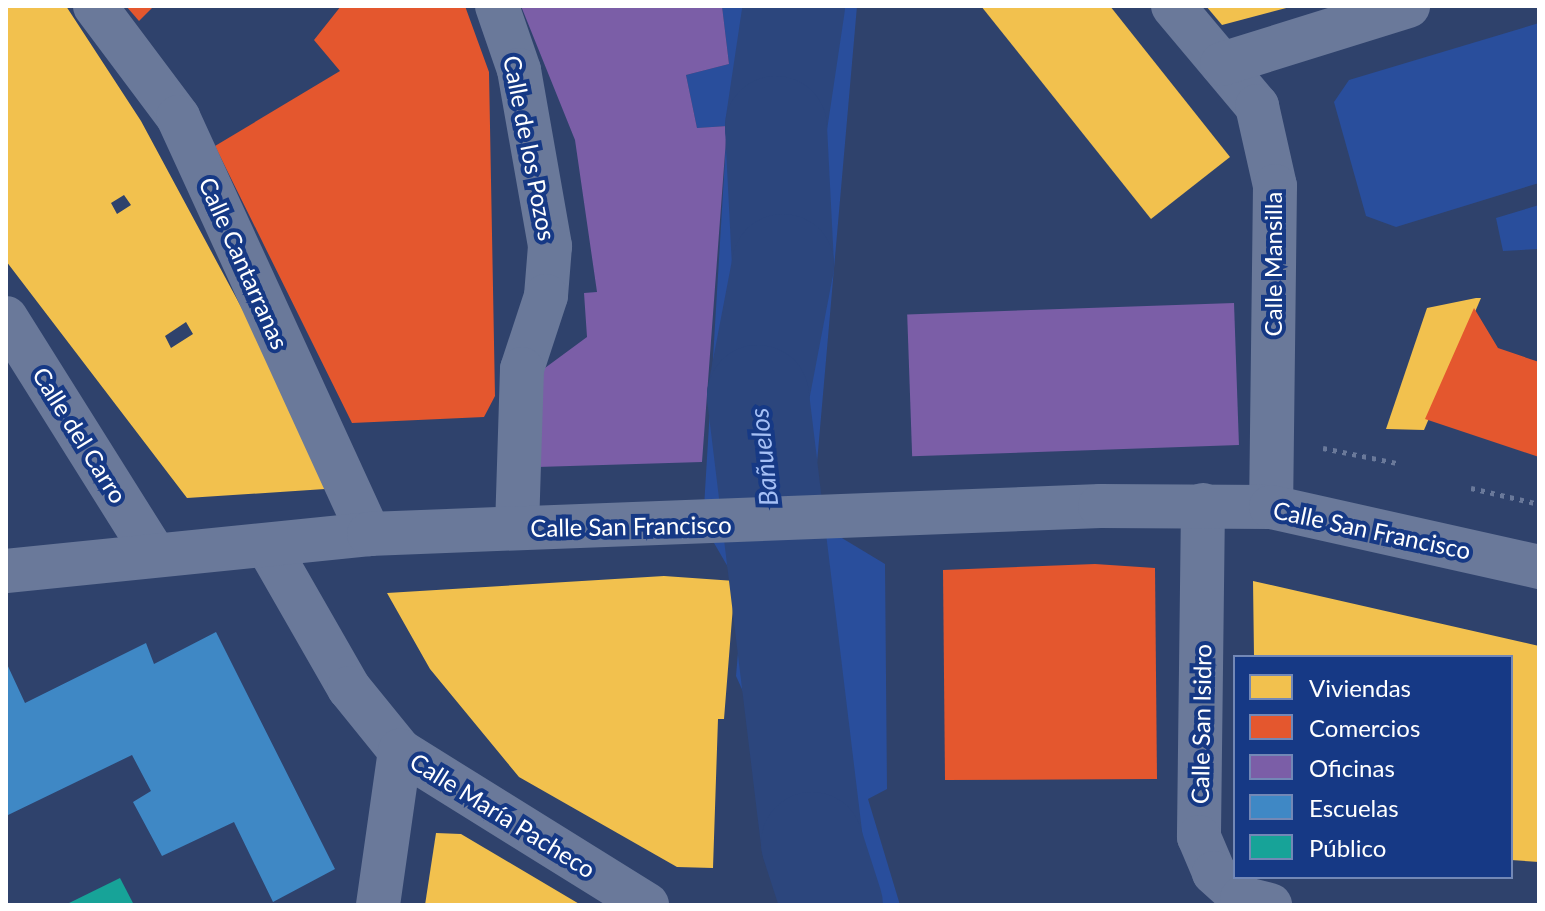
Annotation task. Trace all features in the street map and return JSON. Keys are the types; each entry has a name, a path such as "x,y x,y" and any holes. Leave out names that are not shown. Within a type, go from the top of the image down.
{"street":[{"name":"Calle Cantarranas","path":"95,6 178,117 369,534"},
{"name":"Calle de los Pozos","path":"497,6 519,70 550,246 546,296 522,369 517,528"},
{"name":"Calle Mansilla","path":"1173,6 1257,106 1275,186 1271,507"},
{"path":"1222,64 1408,6"},
{"name":"Calle del Carro","path":"6,318 153,552"},
{"name":"Calle San Francisco","path":"6,571 153,552 267,545 369,534 1203,505 1271,507 1539,567"},
{"name":"Calle San Isidro","path":"1203,505 1199,837 1214,873 1242,898 1270,905"},
{"name":"Calle María Pacheco","path":"267,545 349,688 400,751 647,905"},
{"path":"378,905 400,751"}],"path":[{"path":"1313,446 1397,463"},
{"path":"1471,488 1539,504"}],"shaded area":[{"path":"722,6 857,6 812,520 885,564 887,789 868,799 900,905 791,905 780,774 736,676 743,593 703,524 727,126 697,128 686,75 729,64"},
{"path":"1539,23 1539,183 1396,227 1366,216 1334,102 1349,80"},
{"path":"1539,205 1539,249 1503,251 1496,218"}],"building: Viviendas":[{"path":"6,6 66,6 141,121 253,329 325,489 187,498 6,261","holes":["124,195 131,205 117,214 111,203","186,322 193,334 171,348 165,336"]},
{"path":"981,6 1110,6 1230,157 1151,219"},
{"path":"1206,6 1290,6 1290,7 1222,25"},
{"path":"1481,298 1424,430 1386,429 1427,308"},
{"path":"664,576 735,581 724,719 718,719 713,868 677,867 519,777 430,669 387,593"},
{"path":"1253,581 1539,646 1539,862 1513,860 1513,655 1254,655"},
{"path":"436,833 461,834 581,905 425,905"}],"building: Comercios":[{"path":"126,6 154,6 139,21"},
{"path":"341,6 465,6 489,72 495,396 484,417 352,423 215,146 340,71 314,40"},
{"path":"1474,308 1498,348 1539,362 1539,457 1425,419"},
{"path":"1095,564 1155,568 1157,779 945,780 943,570"}],"building: Oficinas":[{"path":"521,6 722,6 729,64 686,75 697,128 727,126 702,462 537,467 534,376 587,337 584,293 597,292 575,140"},
{"path":"1234,303 1239,445 912,456 907,314"}],"building: Escuelas":[{"path":"216,632 335,869 273,902 234,822 162,856 133,802 151,791 132,755 6,816 6,662 25,703 146,643 154,664"}],"building: Público":[{"path":"120,878 134,905 65,905"}],"waterway":[{"name":"Bañuelos","path":"794,6 776,127 783,265 758,396 812,843 832,905"}]}
